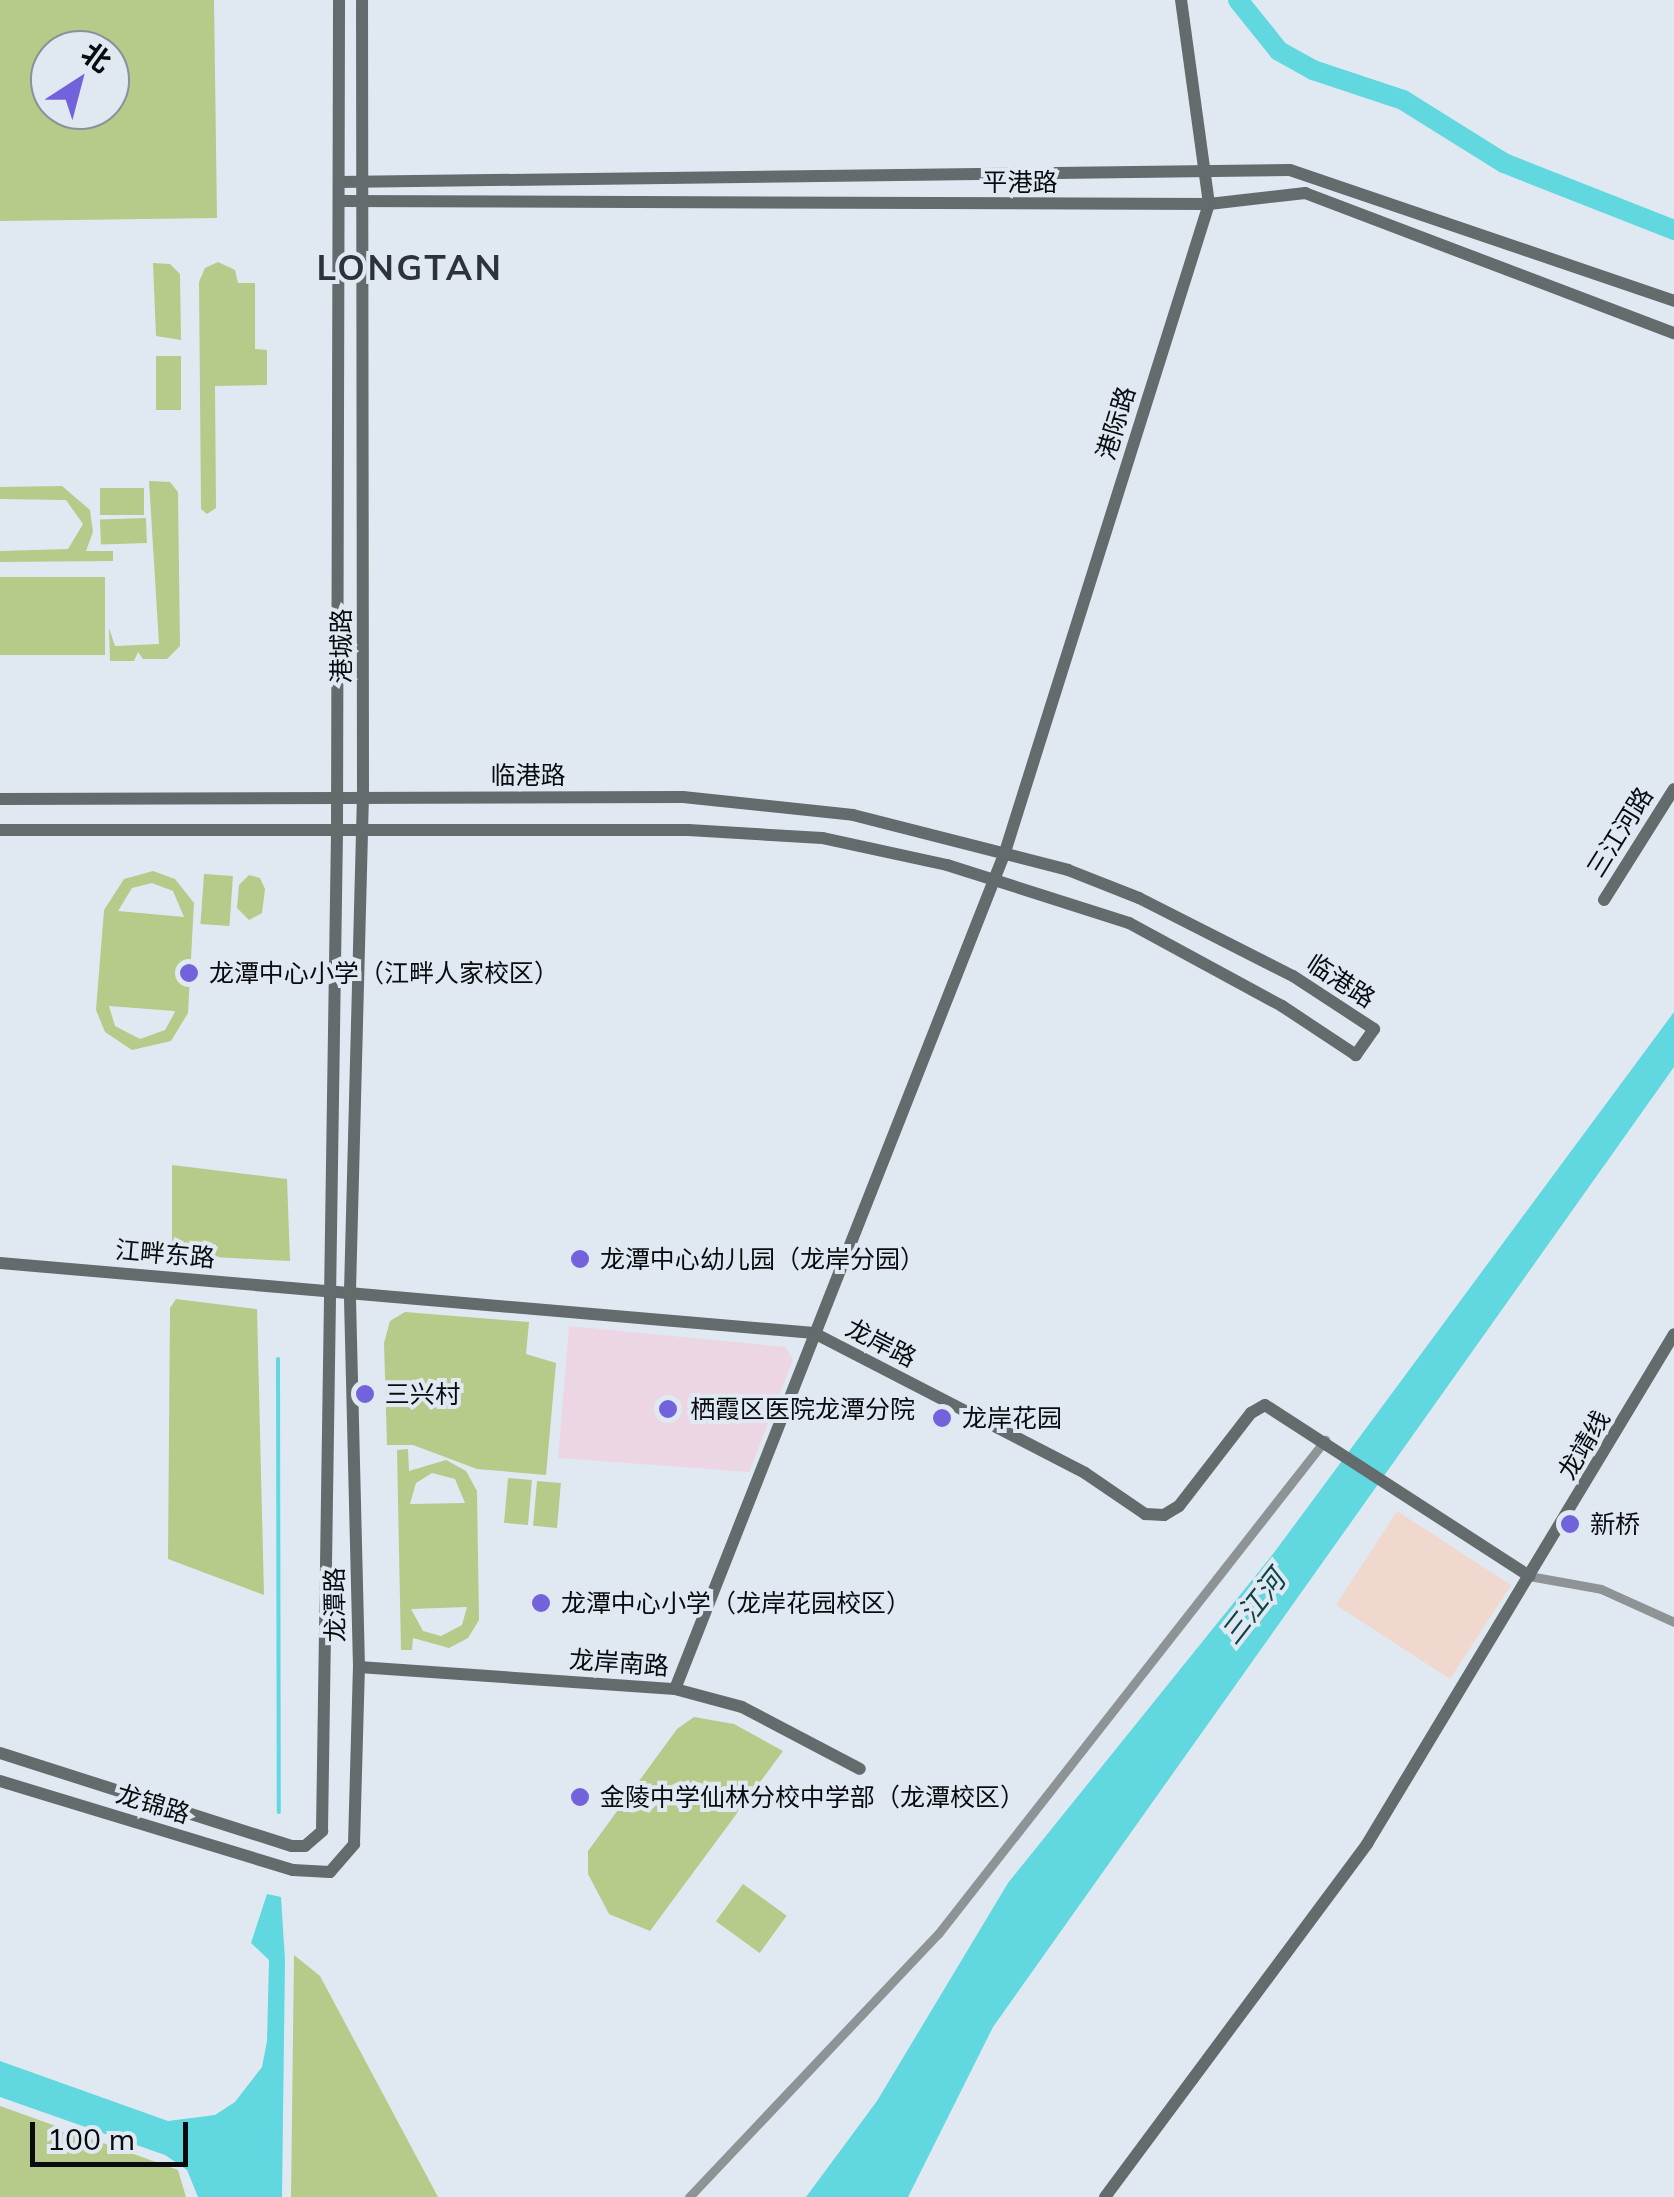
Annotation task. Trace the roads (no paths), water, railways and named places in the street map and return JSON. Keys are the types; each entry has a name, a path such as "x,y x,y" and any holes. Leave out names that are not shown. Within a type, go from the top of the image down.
{"street":[{"name":"港城路","path":"327,1290 337,828 338,0"},
{"name":"港城路","path":"350,1292 363,798 362,0"},
{"name":"港际路","path":"675,1689 1005,852 1209,204 1181,0"},
{"name":"平港路","path":"338,182 1207,176 1290,170 1674,302"},
{"name":"平港路","path":"338,201 1209,204 1305,193 1674,333"},
{"name":"三江河路","path":"1604,900 1674,789"},
{"name":"临港路","path":"0,799 683,797 853,815 1005,852 1171,914 1293,976 1374,1030 1356,1054 1282,1006 1129,923 991,880 822,838 688,830 0,830"},
{"name":"江畔东路","path":"0,1262 327,1290"},
{"name":"龙岸路","path":"327,1290 814,1333 1085,1473 1146,1514 1164,1515 1179,1506 1250,1413 1264,1405 1325,1440"},
{"name":"龙潭路","path":"292,1846 314,1841 324,1817 327,1290"},
{"name":"龙潭路","path":"293,1870 330,1872 354,1844 359,1666 350,1292"},
{"name":"龙靖线","path":"1105,2197 1367,1844 1674,1334"},
{"path":"688,2197 938,1934 1325,1440 1530,1576 1601,1589 1674,1622"},
{"name":"龙岸南路","path":"359,1666 675,1689 742,1707 860,1769"},
{"name":"龙锦路","path":"0,1754 292,1846"},
{"name":"龙锦路","path":"0,1781 293,1870"}],"water":[{"name":"三江河","path":"1674,1012 1674,1067 993,2027 908,2197 806,2197 877,2101 1008,1883 1273,1554"},
{"path":"267,1894 281,1897 285,1960 282,2197 198,2197 187,2170 165,2155 0,2097 0,2061 168,2121 215,2115 235,2102 262,2067 267,2041 269,1960 251,1943"}],"waterway":[{"path":"1238,0 1279,51 1313,70 1403,100 1504,163 1674,230"},
{"path":"278,1359 279,1812"}],"place":[{"name":"龙潭中心小学（江畔人家校区）","path":"189,973"},
{"name":"龙潭中心幼儿园（龙岸分园）","path":"580,1259"},
{"name":"三兴村","path":"365,1394"},
{"name":"栖霞区医院龙潭分院","path":"668,1409"},
{"name":"龙岸花园","path":"942,1418"},
{"name":"新桥","path":"1570,1524"},
{"name":"龙潭中心小学（龙岸花园校区）","path":"541,1603"},
{"name":"金陵中学仙林分校中学部（龙潭校区）","path":"580,1797"}],"district":[{"name":"LONGTAN","path":"410,267"}]}
